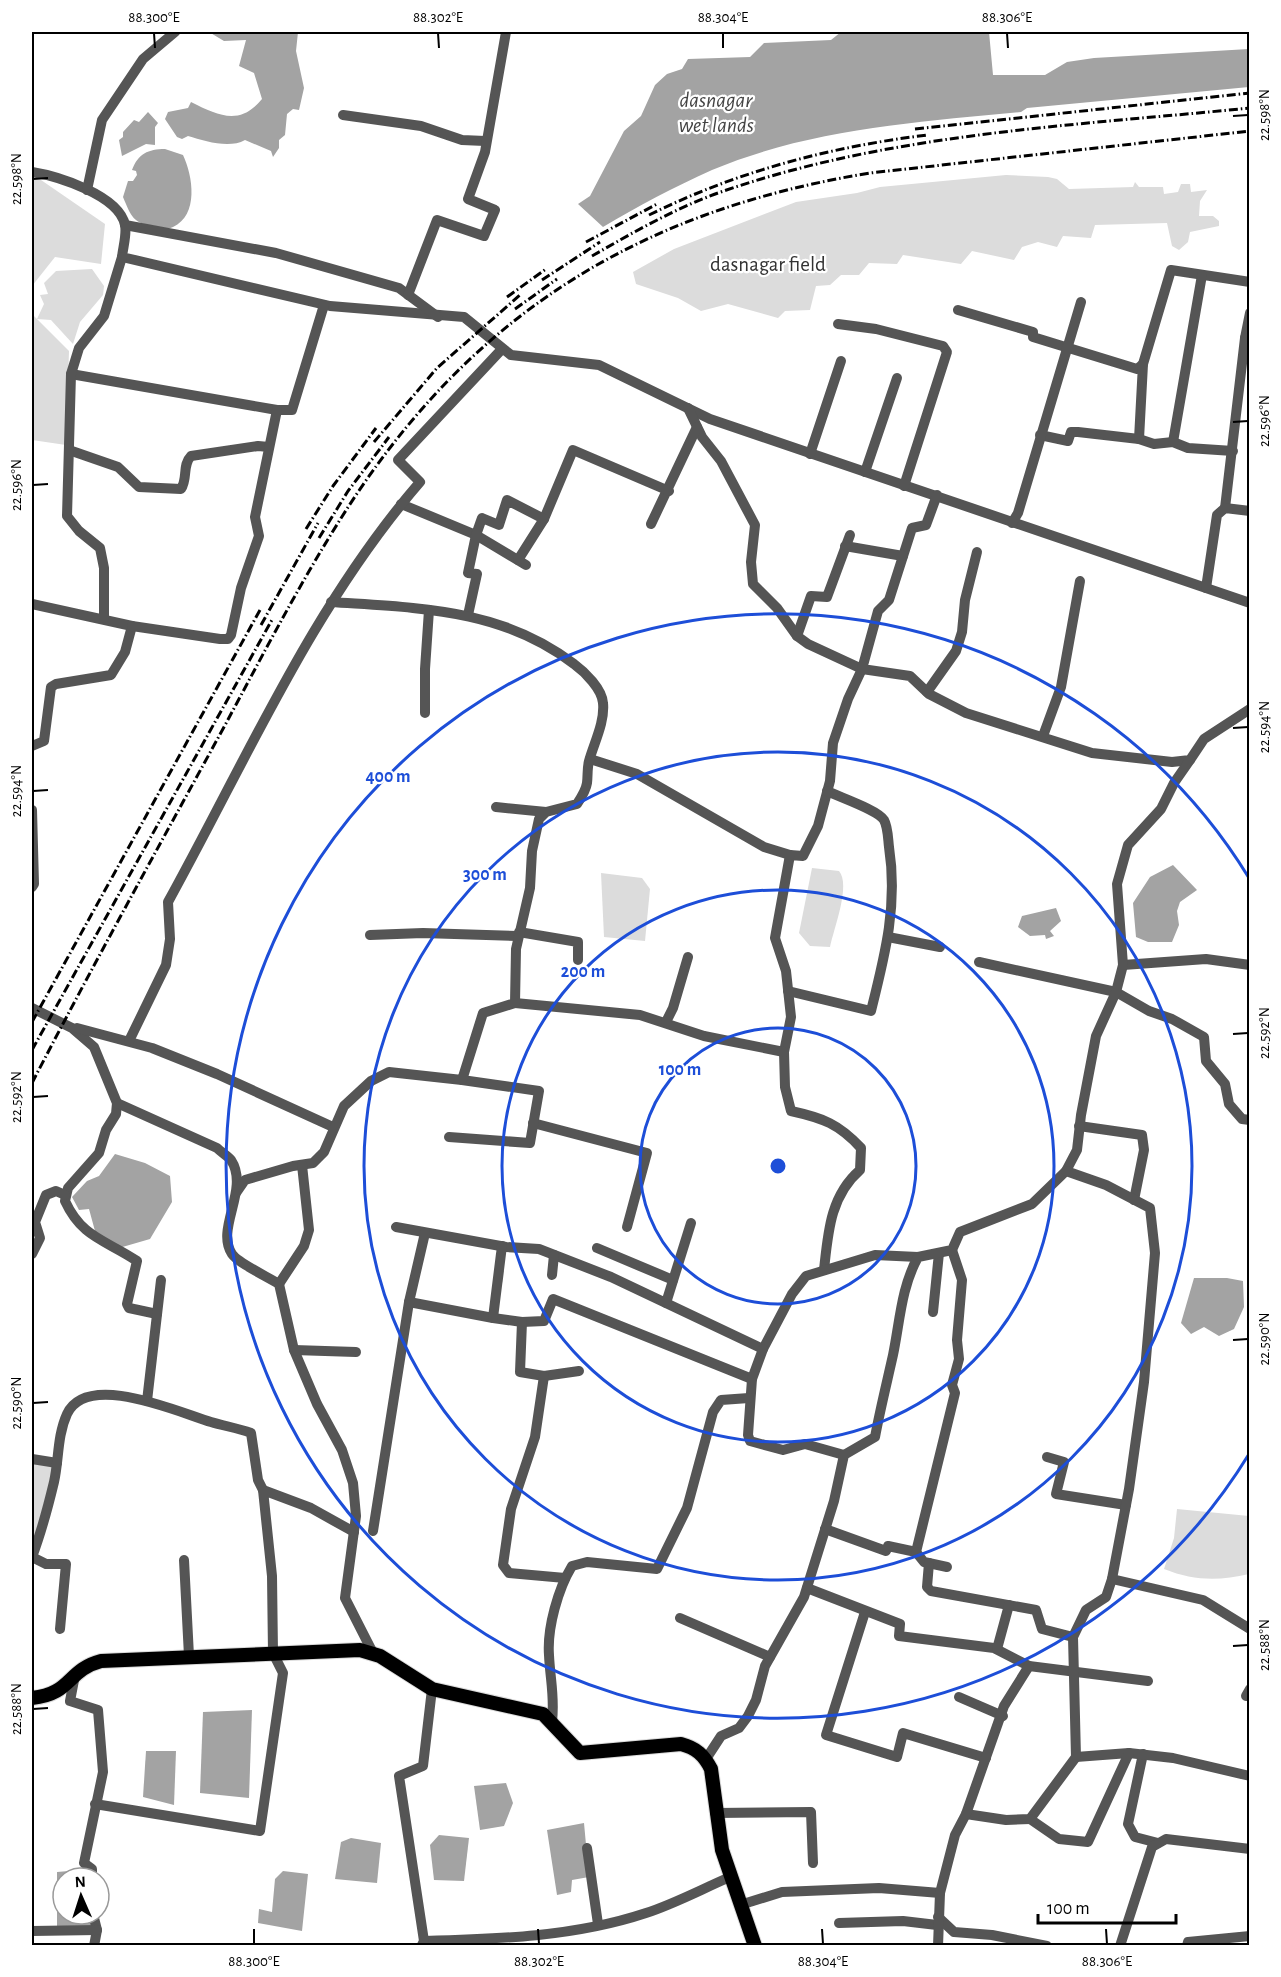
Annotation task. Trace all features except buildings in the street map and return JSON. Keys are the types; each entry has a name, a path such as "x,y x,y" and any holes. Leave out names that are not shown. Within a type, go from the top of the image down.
{"main road":[{"path":"32,1698 52,1695 62,1690 76,1674 101,1660 372,1651 432,1689 487,1703 532,1710 552,1721 580,1753 681,1744 691,1746 706,1759 714,1782 715,1813 729,1877 755,1946"}],"street":[{"path":"87,190 102,120 143,60 176,32"},
{"path":"408,295 437,220 484,236 495,210 468,199 485,152 485,141 506,32"},
{"path":"343,115 421,126 462,140 485,141"},
{"path":"32,172 75,183 114,205 125,225 122,257 104,316 79,348 71,374 67,516 79,531 100,548 104,568 104,618"},
{"path":"125,225 276,253 399,288 439,317"},
{"path":"122,257 324,305 439,317 464,317 511,355 599,365 710,419 1250,603"},
{"path":"1139,439 1143,364 1171,270 1250,282"},
{"path":"1173,442 1202,274"},
{"path":"1012,523 1018,513 1081,302"},
{"path":"71,374 277,410 292,410 324,305"},
{"path":"958,310 1033,332 1033,337 1137,369 1143,364"},
{"path":"1206,588 1217,515 1225,508 1250,313"},
{"path":"838,324 876,329 943,346 947,352 904,486"},
{"path":"129,1041 166,965 170,939 168,902 302,649 331,602 401,504 420,482 398,460 502,349"},
{"path":"810,453 841,362"},
{"path":"865,472 897,378"},
{"path":"688,408 702,437 721,461 755,525 750,562 753,584 777,608 797,636 808,644 862,669 910,676 927,692 966,713 1092,753 1172,762 1190,760"},
{"path":"32,604 132,626 228,639 231,635 241,588 259,536 255,517 277,410"},
{"path":"651,524 669,491 697,427"},
{"path":"1040,435 1068,441 1071,432 1139,439 1154,444 1173,442 1188,448 1233,451"},
{"path":"69,450 118,467 138,487 173,490 181,489 184,484 187,460 191,456 258,446 269,447"},
{"path":"401,504 476,535 522,563 544,519 573,450 669,491"},
{"path":"590,759 638,774 764,847 790,855 803,856 818,826 827,792 833,743 848,699 862,669 878,611 889,600 912,528 926,525 937,495"},
{"path":"468,615 477,574 468,573 482,518 499,525 507,501 544,519"},
{"path":"1225,508 1250,511"},
{"path":"797,636 811,596 827,597 850,535"},
{"path":"845,546 903,556"},
{"path":"927,692 956,651 962,632 965,600 977,552"},
{"path":"1043,736 1061,687 1080,580"},
{"path":"331,602 401,605 468,615 517,629 565,657 586,673 603,701 601,722 586,771 587,785 578,804 546,812 496,807"},
{"path":"425,714 429,610"},
{"path":"32,746 44,741 51,687 56,684 111,675 125,652 132,626"},
{"path":"916,1552 955,1393 952,1385 959,1359 957,1341 962,1280 952,1250 960,1232 1032,1204 1066,1171 1077,1150 1079,1126 1096,1036 1116,992 1123,965 1117,884 1128,845 1161,809 1174,783 1204,739 1250,709"},
{"path":"788,991 871,1011 888,937 894,899 885,821 876,814 827,792"},
{"path":"32,810 34,884 32,886"},
{"path":"515,1003 514,970 519,934 530,888 532,851 539,819 546,812"},
{"path":"790,855 775,938 786,970 791,1017 784,1052 785,1087 791,1111 823,1118 847,1133 861,1148 860,1170 850,1179 832,1215 824,1270"},
{"path":"370,935 519,934 578,942 578,960"},
{"path":"888,937 940,947"},
{"path":"666,1022 673,1008 688,957"},
{"path":"1123,965 1206,959 1250,965"},
{"path":"979,962 1116,992 1149,1011 1172,1019 1204,1037 1206,1061 1225,1084 1229,1104 1242,1119 1250,1120"},
{"path":"462,1080 483,1013 515,1003 640,1015 704,1036 784,1052"},
{"path":"32,1008 72,1028 94,1047 117,1103 116,1114 106,1130 99,1153 68,1188 65,1195 70,1212 93,1238 137,1261 129,1308 157,1314"},
{"path":"63,1023 99,1036 129,1041 217,1074 333,1127"},
{"path":"236,1193 245,1180 313,1163 324,1152 344,1106 354,1095 389,1072 539,1091 530,1143 449,1137"},
{"path":"117,1103 217,1148 231,1160 236,1174 236,1193 226,1239 232,1256 279,1284"},
{"path":"533,1123 645,1152 647,1155 627,1227"},
{"path":"1079,1126 1142,1135 1144,1150 1134,1200"},
{"path":"302,1165 309,1230 304,1246 279,1284 294,1350 317,1404 342,1450 353,1483 356,1516 345,1598 372,1651"},
{"path":"1030,1819 1076,1757 1073,1637 1086,1610 1106,1597 1112,1579 1126,1505 1144,1382 1155,1253 1150,1208 1106,1185 1066,1171"},
{"path":"32,1254 40,1238 35,1222 46,1194 56,1191 65,1195"},
{"path":"666,1303 691,1223"},
{"path":"396,1227 502,1246 539,1250 611,1277 763,1349"},
{"path":"374,1531 409,1302 425,1233"},
{"path":"493,1318 502,1246"},
{"path":"597,1248 673,1280"},
{"path":"844,1455 805,1444 783,1450 750,1441 749,1398 752,1379 763,1349 792,1294 806,1276 844,1267 874,1256 918,1257 952,1250"},
{"path":"933,1312 939,1253"},
{"path":"552,1275 554,1255"},
{"path":"706,1759 721,1736 739,1728 748,1716 770,1657 807,1588 844,1455 875,1437 907,1276 918,1257"},
{"path":"147,1401 161,1280"},
{"path":"409,1302 522,1322 544,1321 553,1299 752,1379"},
{"path":"522,1322 520,1372 544,1376 579,1371"},
{"path":"294,1350 356,1352"},
{"path":"544,1376 535,1437 511,1509 503,1565 509,1573 565,1578"},
{"path":"60,1629 66,1564 46,1564 32,1557 54,1482 61,1434 67,1414 76,1401 89,1395 147,1401 251,1433 258,1480 263,1490 272,1576 273,1653 283,1673 260,1830 94,1804"},
{"path":"552,1721 554,1701 549,1655 550,1624 565,1578 572,1566 587,1562 657,1569 687,1508 712,1412 721,1400 749,1398"},
{"path":"1047,1456 1064,1462 1056,1494 1126,1505"},
{"path":"32,1459 57,1463"},
{"path":"263,1490 311,1508 354,1532"},
{"path":"825,1529 886,1551 888,1545 916,1552 924,1562 947,1567"},
{"path":"184,1560 189,1656"},
{"path":"929,1563 927,1587 931,1592 1036,1611 1042,1629 1073,1637"},
{"path":"1112,1579 1203,1600 1250,1629"},
{"path":"807,1588 900,1624 899,1636 997,1649 1029,1666 1148,1681"},
{"path":"997,1649 1009,1605"},
{"path":"865,1612 826,1735 897,1757 903,1733 986,1758"},
{"path":"680,1618 770,1657"},
{"path":"938,1946 940,1893 954,1834 966,1814 1003,1716 1004,1706 1029,1666"},
{"path":"76,1674 70,1701 98,1710 101,1729 103,1772 94,1804 84,1863 88,1866"},
{"path":"432,1689 423,1766 399,1776 423,1943 528,1938 598,1924 645,1913 729,1877"},
{"path":"959,1697 1003,1716"},
{"path":"966,1814 1006,1820 1030,1819 1059,1839 1088,1842 1129,1753"},
{"path":"1076,1757 1143,1754 1173,1758 1250,1776"},
{"path":"1143,1754 1128,1824 1135,1837 1158,1844"},
{"path":"715,1813 811,1812 813,1863"},
{"path":"1120,1946 1152,1847 1166,1839 1250,1849"},
{"path":"587,1848 598,1924"},
{"path":"740,1905 792,1892 879,1888 940,1893"},
{"path":"840,1923 938,1921 954,1932 992,1935 1047,1946"},
{"path":"94,1946 96,1926"},
{"path":"32,1931 97,1930"},
{"path":"1186,1946 1188,1942 1202,1939 1250,1936"}],"green space":[{"name":"dasnagar field","path":"1006,175 1057,179 1069,189 1133,187 1135,182 1139,187 1163,187 1164,194 1178,192 1181,184 1190,184 1191,192 1207,190 1200,201 1199,216 1213,216 1219,221 1219,226 1190,232 1188,242 1179,250 1172,246 1167,223 1095,225 1091,238 1063,236 1057,247 1038,242 1022,247 1014,260 972,251 961,264 903,255 897,264 869,263 859,275 841,275 830,285 816,286 810,310 785,311 778,318 728,304 701,311 678,298 636,284 633,272 674,249 796,202 857,193 880,187"},
{"path":"32,179 41,180 105,224 101,264 55,257 32,286"},
{"path":"92,269 104,286 103,295 80,322 73,344 51,320 37,319 44,304 40,295 48,294 44,283 56,271"},
{"path":"32,314 69,351 66,445 32,440"},
{"path":"812,868 839,871 842,878 842,896 830,947 810,946 799,933"},
{"path":"601,873 642,878 650,889 645,941 604,937"},
{"path":"32,1460 55,1464 32,1546"},
{"path":"1177,1509 1249,1516 1249,1574 1206,1579 1164,1569 1174,1538"}],"water":[{"path":"209,32 298,32 296,51 304,88 299,110 293,109 287,114 285,135 279,140 279,148 273,157 271,151 245,140 239,143 224,144 188,136 182,139 177,137 165,119 168,112 188,108 191,102 220,114 237,116 246,113 262,99 254,73 239,66 246,40 224,41"},
{"name":"dasnagar wet lands","path":"841,32 989,32 993,75 1045,75 1067,62 1094,58 1249,49 1249,87 1027,108 1021,112 904,124 825,136 749,156 712,170 656,197 603,227 578,204 590,196 624,131 641,116 655,85 667,74 682,69 688,59 750,57 764,43 831,40"},
{"path":"148,112 158,123 155,127 155,145 146,144 122,156 119,140 123,137 123,132 134,120 139,122"},
{"path":"165,149 183,155 187,164 192,194 187,214 181,221 169,228 137,221 123,197 128,181 133,181 137,175 136,171 132,170 137,160 149,151"},
{"path":"1173,865 1197,890 1180,902 1177,911 1179,925 1172,942 1148,942 1136,937 1133,903 1150,877"},
{"path":"1056,908 1061,921 1050,931 1054,936 1046,939 1045,935 1030,936 1018,927 1022,916"},
{"path":"115,1154 145,1163 170,1176 172,1202 150,1239 119,1248 95,1231 89,1209 79,1210 72,1197 87,1181 99,1176"},
{"path":"1194,1278 1227,1278 1243,1281 1244,1307 1234,1329 1219,1336 1204,1327 1191,1334 1181,1323"},
{"path":"252,1710 249,1798 200,1793 203,1712"},
{"path":"146,1751 176,1751 174,1805 143,1797"},
{"path":"506,1783 513,1803 504,1826 480,1830 474,1786"},
{"path":"584,1823 589,1877 572,1880 571,1892 557,1895 547,1830"},
{"path":"439,1835 469,1838 464,1881 434,1880 430,1845"},
{"path":"351,1838 381,1843 377,1883 335,1879 341,1842"},
{"path":"283,1871 308,1874 302,1931 258,1923 259,1909 272,1912 275,1879"},
{"path":"57,1926 99,1927 57,1928"}],"railway":[{"path":"915,129 1250,93"},
{"path":"592,256 638,230 702,199 782,173 848,157 914,144 981,135 1250,108"},
{"path":"32,1083 271,639 338,523 405,428 459,370 516,320 577,277 643,241 714,212 789,189 870,173 1250,131"},
{"path":"649,215 716,186 785,163 855,146 927,135"},
{"path":"586,242 657,204"},
{"path":"542,280 600,242"},
{"path":"507,297 546,269"},
{"path":"515,309 557,279"},
{"path":"374,442 437,368 520,295"},
{"path":"306,529 333,486 376,428"},
{"path":"319,538 348,491 389,437"},
{"path":"261,625 318,523"},
{"path":"32,1022 260,610"},
{"path":"32,1050 273,618"}]}
